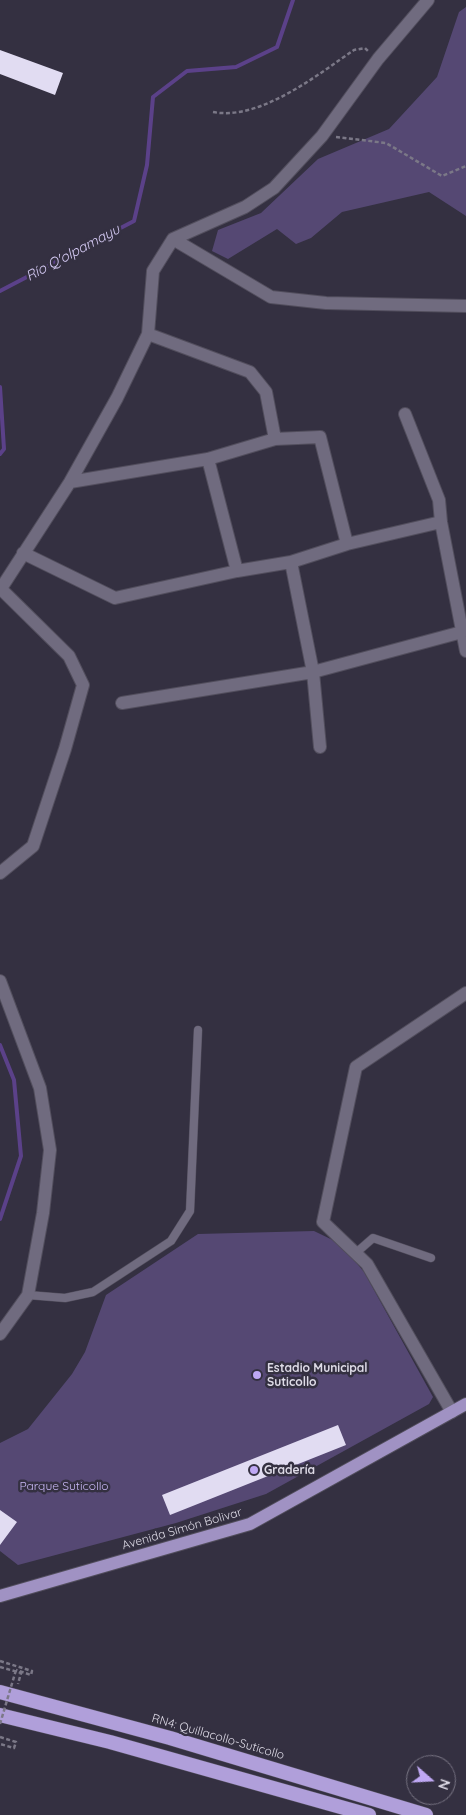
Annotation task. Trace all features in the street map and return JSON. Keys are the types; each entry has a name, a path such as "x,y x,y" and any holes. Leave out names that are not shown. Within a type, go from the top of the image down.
{"highway":[{"name":"RN4: Quillacollo-Suticollo","path":"0,1692 170,1738 426,1815"},
{"path":"0,1715 110,1742 369,1815"}],"main road":[{"name":"Avenida Simón Bolivar","path":"0,1596 250,1524 466,1404"}],"street":[{"path":"0,873 33,846 65,749 83,685 69,656 0,589 70,482 117,398 148,334 154,271 174,238 245,207 274,188 322,136 378,59 428,0"},
{"path":"174,238 272,296 326,303 466,306"},
{"path":"148,334 250,372 266,392 275,439"},
{"path":"405,414 439,500 441,522 466,651"},
{"path":"70,482 208,459 275,439 320,437 347,544"},
{"path":"208,459 237,571"},
{"path":"23,553 115,598 237,571 292,562 347,544 441,522"},
{"path":"292,562 313,672 320,747"},
{"path":"122,703 313,672 462,632"},
{"path":"0,981 40,1088 50,1150 43,1212 28,1295 0,1334"},
{"path":"452,1412 368,1264 323,1222 356,1067 466,993"}],"lane":[{"path":"28,1295 65,1298 93,1292 171,1241 190,1211 198,1030"},
{"path":"357,1252 373,1238 431,1258"}],"path":[{"path":"213,112 226,114 252,108 289,93 354,50 365,48 378,59"},
{"path":"322,136 386,142 442,176 466,166"},
{"path":"0,1662 32,1671 31,1675 16,1670 0,1724"},
{"path":"0,1667 21,1674"},
{"path":"0,1737 16,1742 14,1748 0,1744"}],"green space":[{"path":"466,7 466,216 429,192 342,212 311,238 296,244 277,229 228,259 212,251 218,230 261,213 318,159 389,129 437,77 459,12"},
{"name":"Estadio Municipal Suticollo","path":"314,1231 341,1244 364,1272 433,1397 429,1404 266,1494 176,1523 18,1565 0,1551 0,1443 28,1429 72,1374 85,1352 106,1295 198,1234"}],"building":[{"path":"0,50 63,73 55,95 0,74"},
{"name":"Gradería","path":"338,1425 346,1445 170,1515 162,1495"},
{"path":"0,1510 17,1522 0,1545"}],"waterway":[{"name":"Río Q'olpamayu","path":"0,291 134,221 147,165 153,97 187,71 236,67 277,47 293,0"},
{"name":"Río Q'olpamayu","path":"0,387 4,449 0,454"},
{"name":"Río Q'olpamayu","path":"0,1045 14,1080 21,1156 0,1219"}],"place":[{"name":"Estadio Municipal Suticollo","path":"257,1375"},
{"name":"Gradería","path":"254,1470"}],"park label":[{"name":"Parque Suticollo","path":"64,1486"}]}
